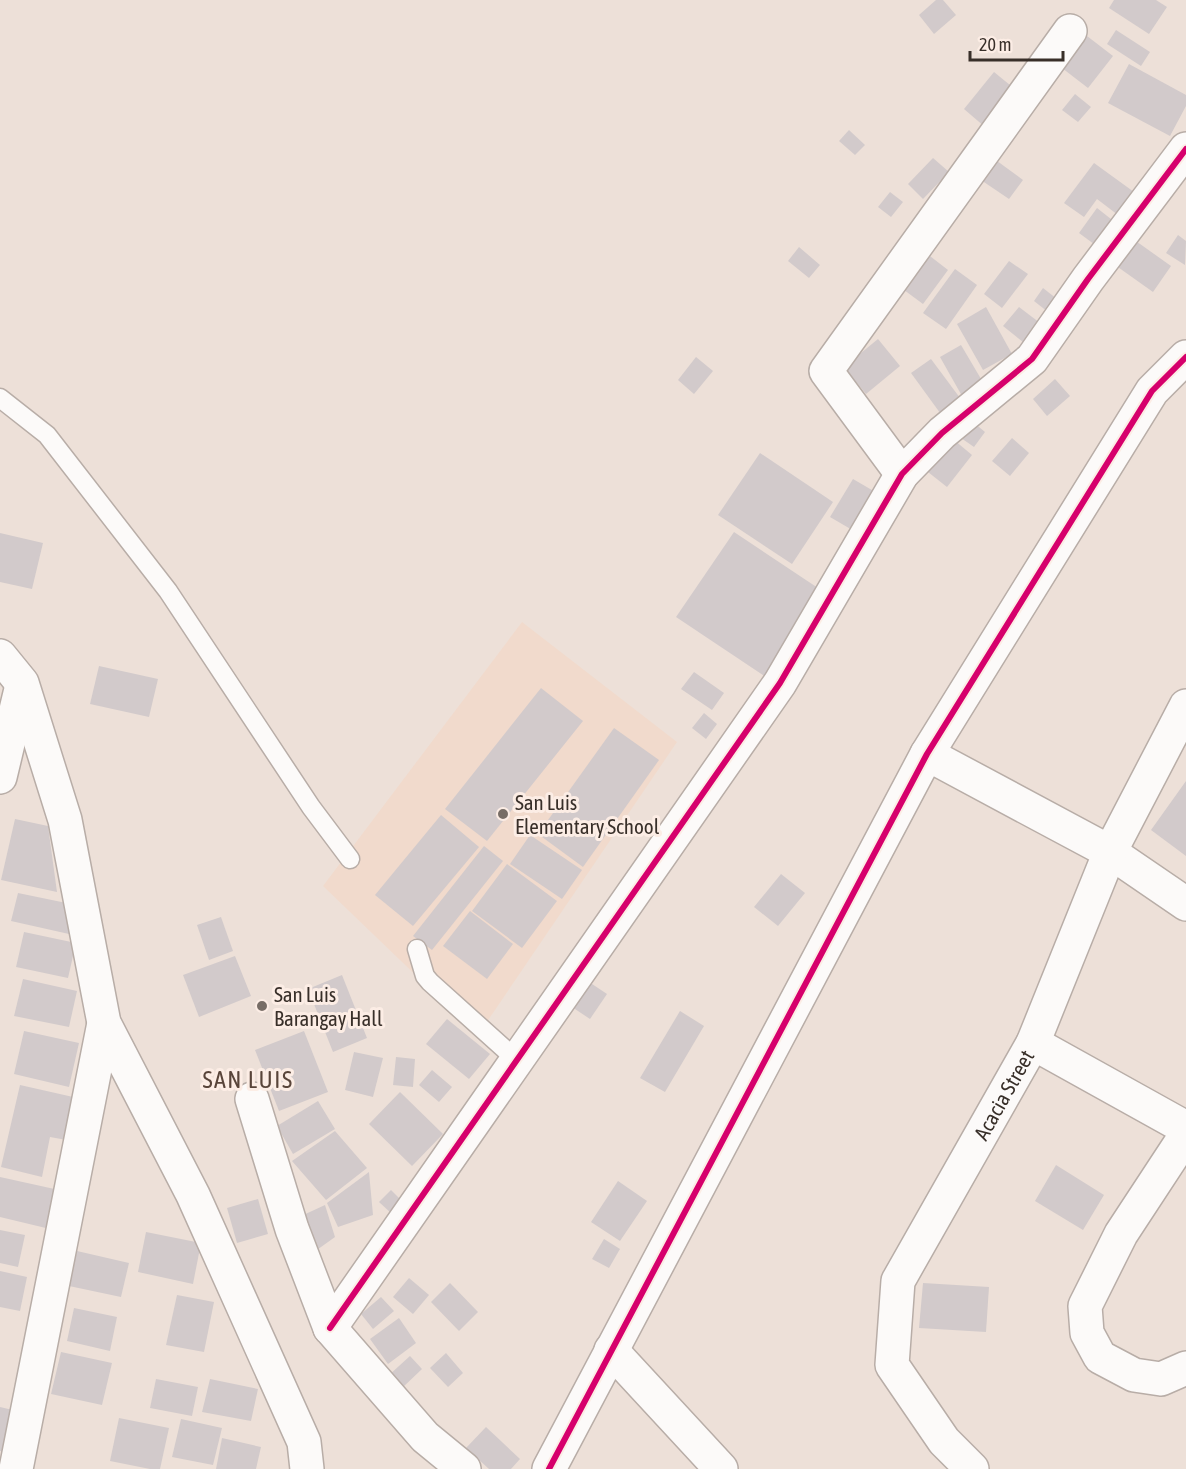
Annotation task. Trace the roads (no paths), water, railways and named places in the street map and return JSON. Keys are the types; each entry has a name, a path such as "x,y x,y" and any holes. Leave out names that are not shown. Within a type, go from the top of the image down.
{"street":[{"path":"902,474 826,371 1070,31"},
{"path":"330,1328 780,683 902,474 942,433 1032,359 1088,279 1186,149"},
{"path":"549,1469 927,754 1152,391 1186,357"},
{"path":"0,656 22,683 65,820 104,1023 193,1195 304,1442 307,1469"},
{"path":"0,777 22,683"},
{"name":"Acacia Street","path":"972,1469 944,1441 892,1365 898,1281 1033,1043 1110,852 1186,706"},
{"path":"927,754 1110,852 1186,904"},
{"path":"16,1469 104,1023"},
{"path":"1033,1043 1186,1128"},
{"path":"252,1098 292,1229 330,1328 425,1437 464,1469"},
{"path":"1186,1135 1120,1234 1085,1306 1087,1334 1100,1357 1134,1375 1152,1378 1161,1379 1186,1368"},
{"path":"611,1350 721,1469"}],"lane":[{"path":"0,398 47,435 168,591 311,807 350,859"},
{"path":"417,949 425,976 430,982 518,1061"}],"place":[{"name":"San Luis Elementary School","path":"503,814"},
{"name":"San Luis Barangay Hall","path":"262,1006"}],"district":[{"name":"SAN LUIS","path":"248,1079"}]}
